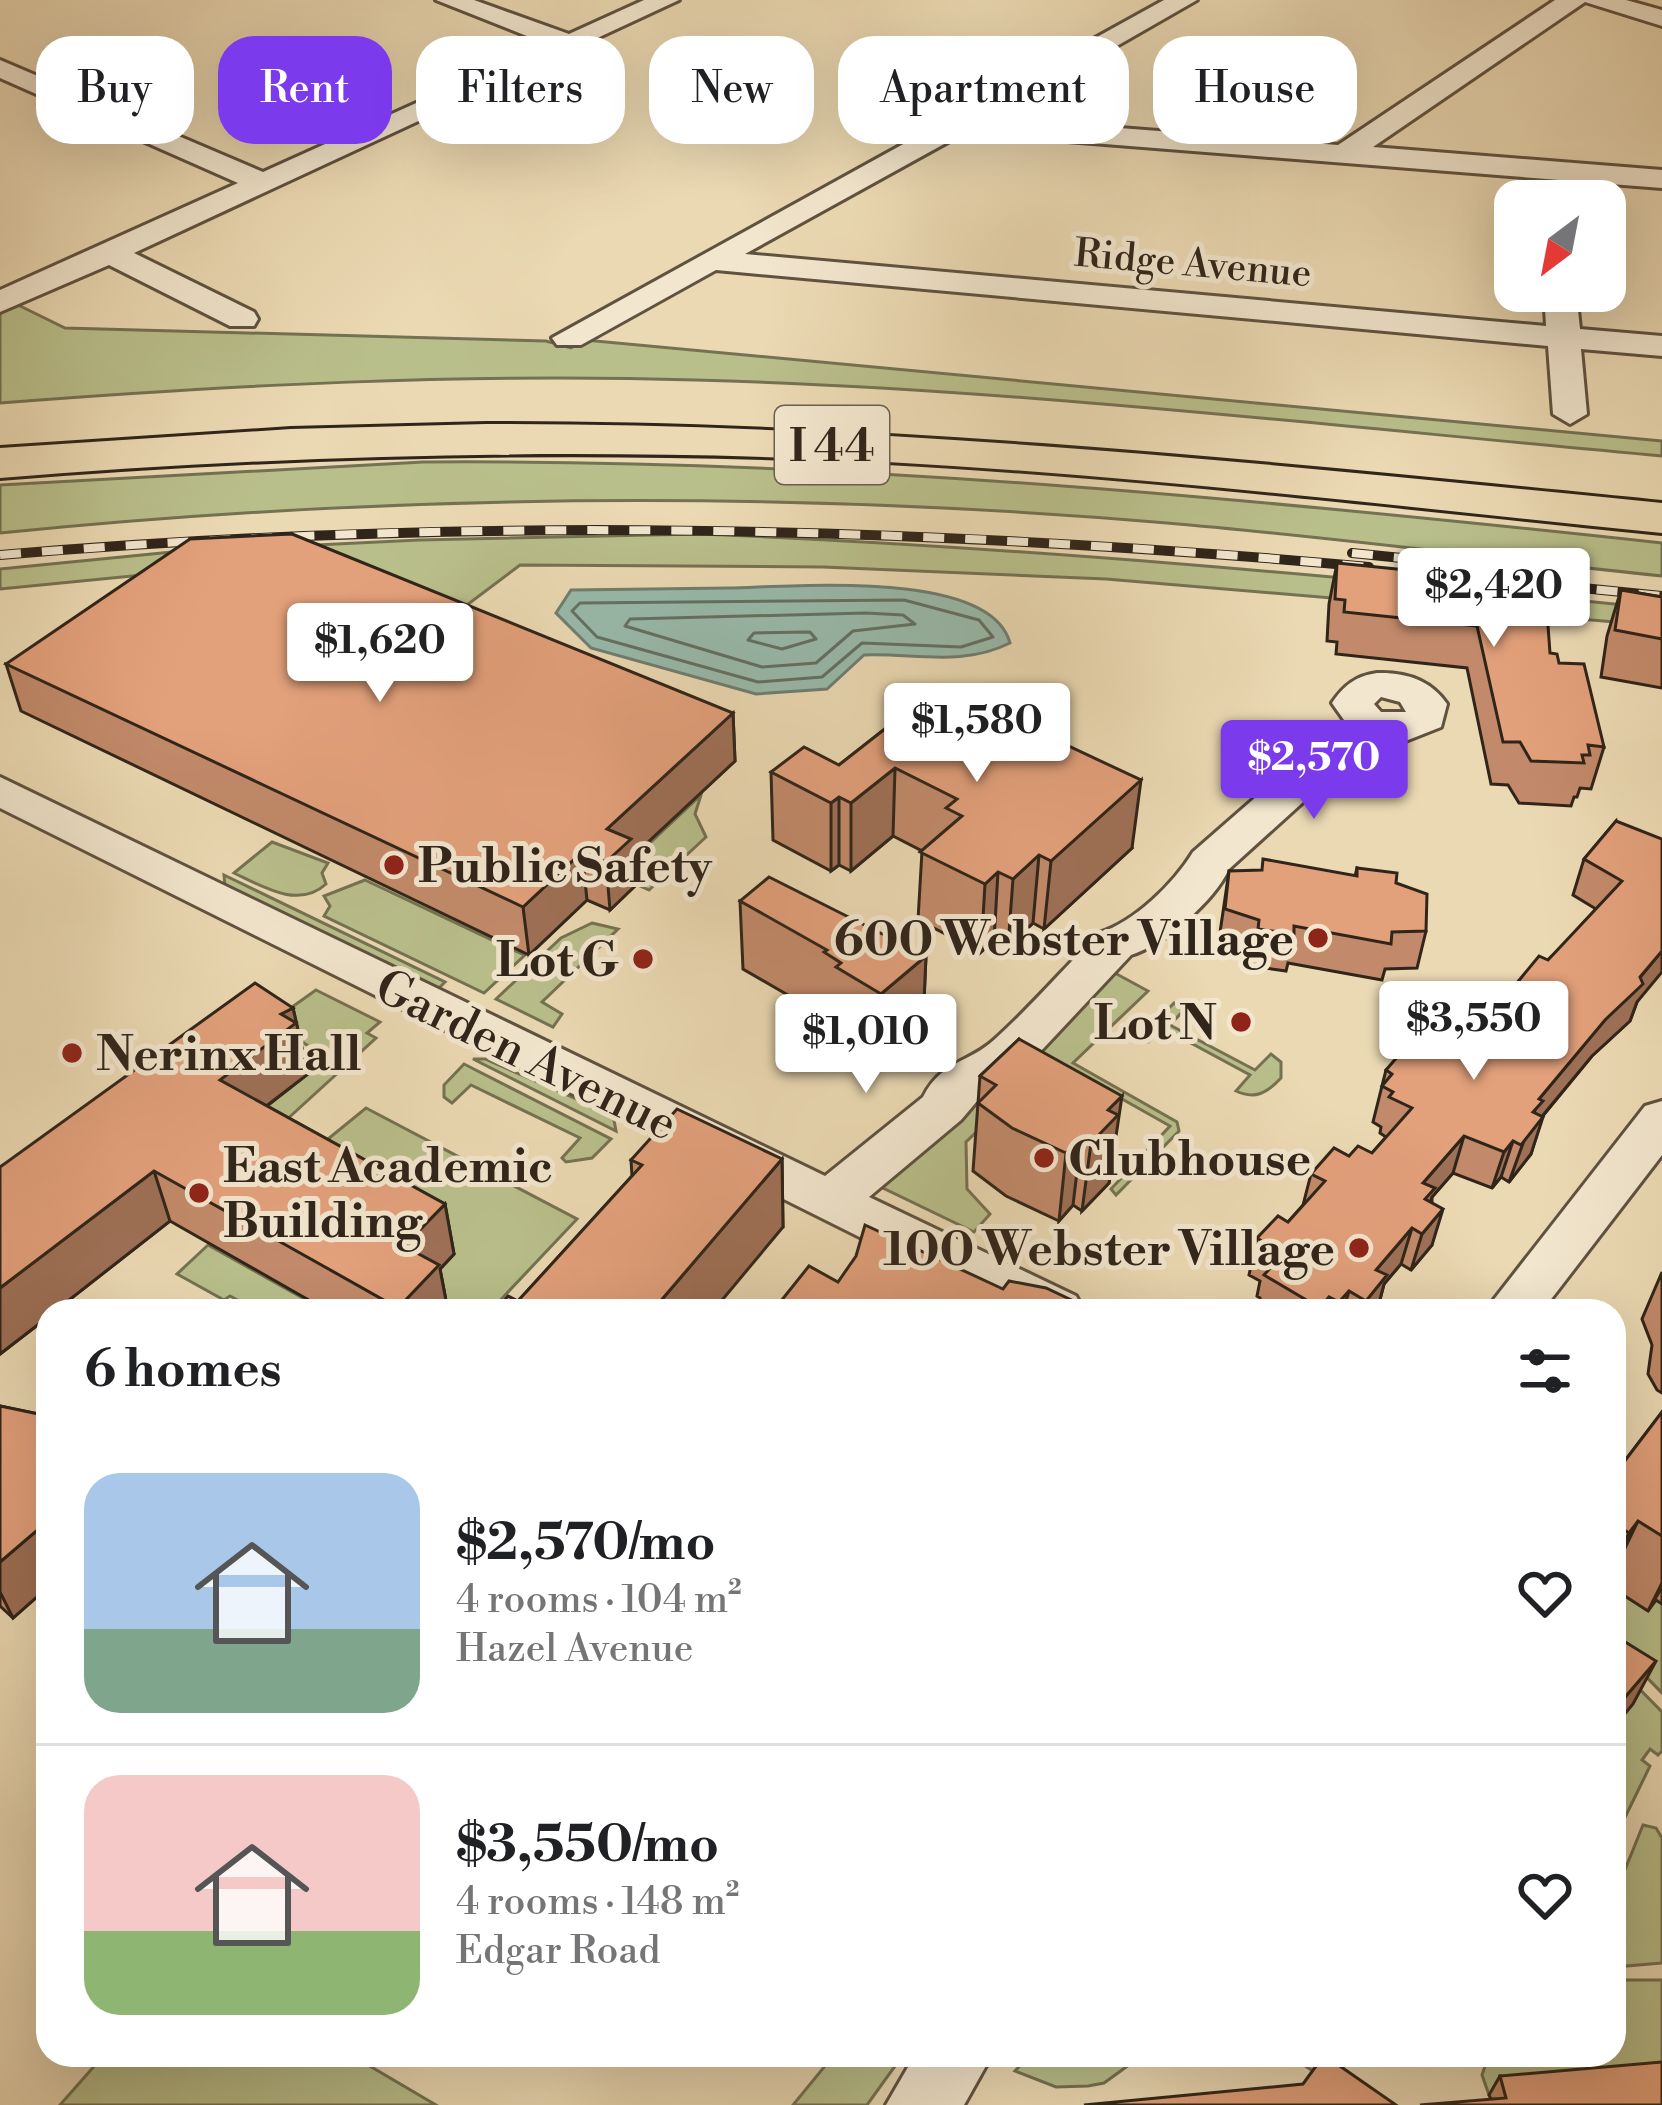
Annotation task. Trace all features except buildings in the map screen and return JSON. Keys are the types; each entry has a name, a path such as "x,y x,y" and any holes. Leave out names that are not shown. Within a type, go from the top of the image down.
{"highway":[{"name":"I 44","path":"0,423 341,402 759,401 1109,422 1662,475"},
{"name":"I 44","path":"0,463 360,442 778,443 1061,460 1662,518"}],"street":[{"path":"449,0 550,36"},
{"path":"586,36 666,0"},
{"path":"1120,36 1184,0"},
{"path":"1345,154 1573,0"},
{"path":"1596,0 1662,18"},
{"path":"0,68 261,182"},
{"path":"0,302 416,112"},
{"path":"1129,137 1345,154 1512,180"},
{"path":"569,338 927,144"},
{"path":"1626,181 1662,179"},
{"path":"108,252 242,319"},
{"name":"Ridge Avenue","path":"716,261 1662,346"},
{"path":"1562,312 1570,414"},
{"path":"843,1189 876,1167 944,1107 963,1081 1007,1058 1064,1003 1077,979 1115,944 1134,938 1204,875 1209,862 1367,722"},
{"name":"Garden Avenue","path":"0,791 843,1189 1036,1299"},
{"path":"1521,1299 1662,1119"},
{"path":"921,2105 949,2067"}],"green space":[{"path":"12,302 65,328 546,341 571,348 585,340 1662,441 1662,456 1059,400 696,380 348,382 0,403 0,308"},
{"path":"423,462 889,474 1352,511 1662,543 1662,576 1167,523 1022,512 729,501 291,510 0,533 0,485"},
{"path":"699,534 1061,555 1421,585 1662,609 1662,626 1106,579 823,567 520,565 463,608 183,571 0,589 0,569 172,552"},
{"path":"701,795 695,814 706,837 649,890 616,875"},
{"path":"272,842 328,863 322,873 326,884 293,895 234,873"},
{"path":"224,875 445,982 437,990 225,886"},
{"path":"365,880 525,955 484,993 324,916 330,906 324,896"},
{"path":"592,923 618,929 542,1002 562,1014 553,1027 496,999 561,938"},
{"path":"1113,972 1148,991 1073,1063 1177,1122 1179,1131 1116,1195 1111,1189 1170,1126 1074,1072 1010,1100 966,1142 967,1189 990,1214 974,1232 881,1187"},
{"path":"316,990 380,1022 367,1033 376,1038 272,1133 248,1120 294,1065 315,1051 279,1025 285,1012"},
{"path":"1174,1003 1183,1011 1170,1025 1255,1070 1271,1054 1281,1062 1281,1078 1260,1093 1243,1094 1236,1091 1250,1075 1163,1028 1148,1042 1138,1040"},
{"path":"473,1059 485,1059 613,1115 616,1131"},
{"path":"464,1064 611,1139 592,1158 566,1162 562,1158 580,1138 471,1085 452,1103 444,1097 444,1085"},
{"path":"366,1108 577,1219 501,1299 435,1299 428,1295 428,1282 454,1254 296,1165"},
{"path":"208,1245 305,1299 222,1299 177,1274"},
{"path":"1626,1597 1647,1610 1656,1600 1662,1604 1662,1693 1626,1656"},
{"path":"1626,1675 1662,1712 1662,1751 1658,1755 1650,1749 1642,1760 1650,1766 1626,1815"},
{"path":"1643,1825 1656,1828 1662,1838 1662,1963 1626,1966 1626,1867"},
{"path":"1626,1980 1662,1980 1662,2080 1489,2095 1482,2075 1485,2067 1626,2067"},
{"path":"93,2067 371,2067 436,2105 60,2105"},
{"path":"824,2067 894,2067 867,2105 793,2105"},
{"path":"1019,2067 1126,2067 1104,2083 1088,2086 1056,2087 1015,2071"}],"water":[{"path":"840,585 929,592 966,603 995,619 1010,643 956,657 864,655 827,689 756,694 591,648 556,613 571,590"}],"railway":[{"path":"0,555 343,535 684,531 1026,542 1369,567"},
{"path":"1352,553 1531,571"},
{"path":"1513,581 1662,596"}],"place":[{"name":"Public Safety","path":"394,865"},
{"name":"600 Webster Village","path":"1318,938"},
{"name":"Lot G","path":"643,959"},
{"name":"Lot N","path":"1241,1022"},
{"name":"Nerinx Hall","path":"72,1053"},
{"name":"Clubhouse","path":"1044,1158"},
{"name":"East Academic Building","path":"199,1193"},
{"name":"100 Webster Village","path":"1359,1248"}]}
